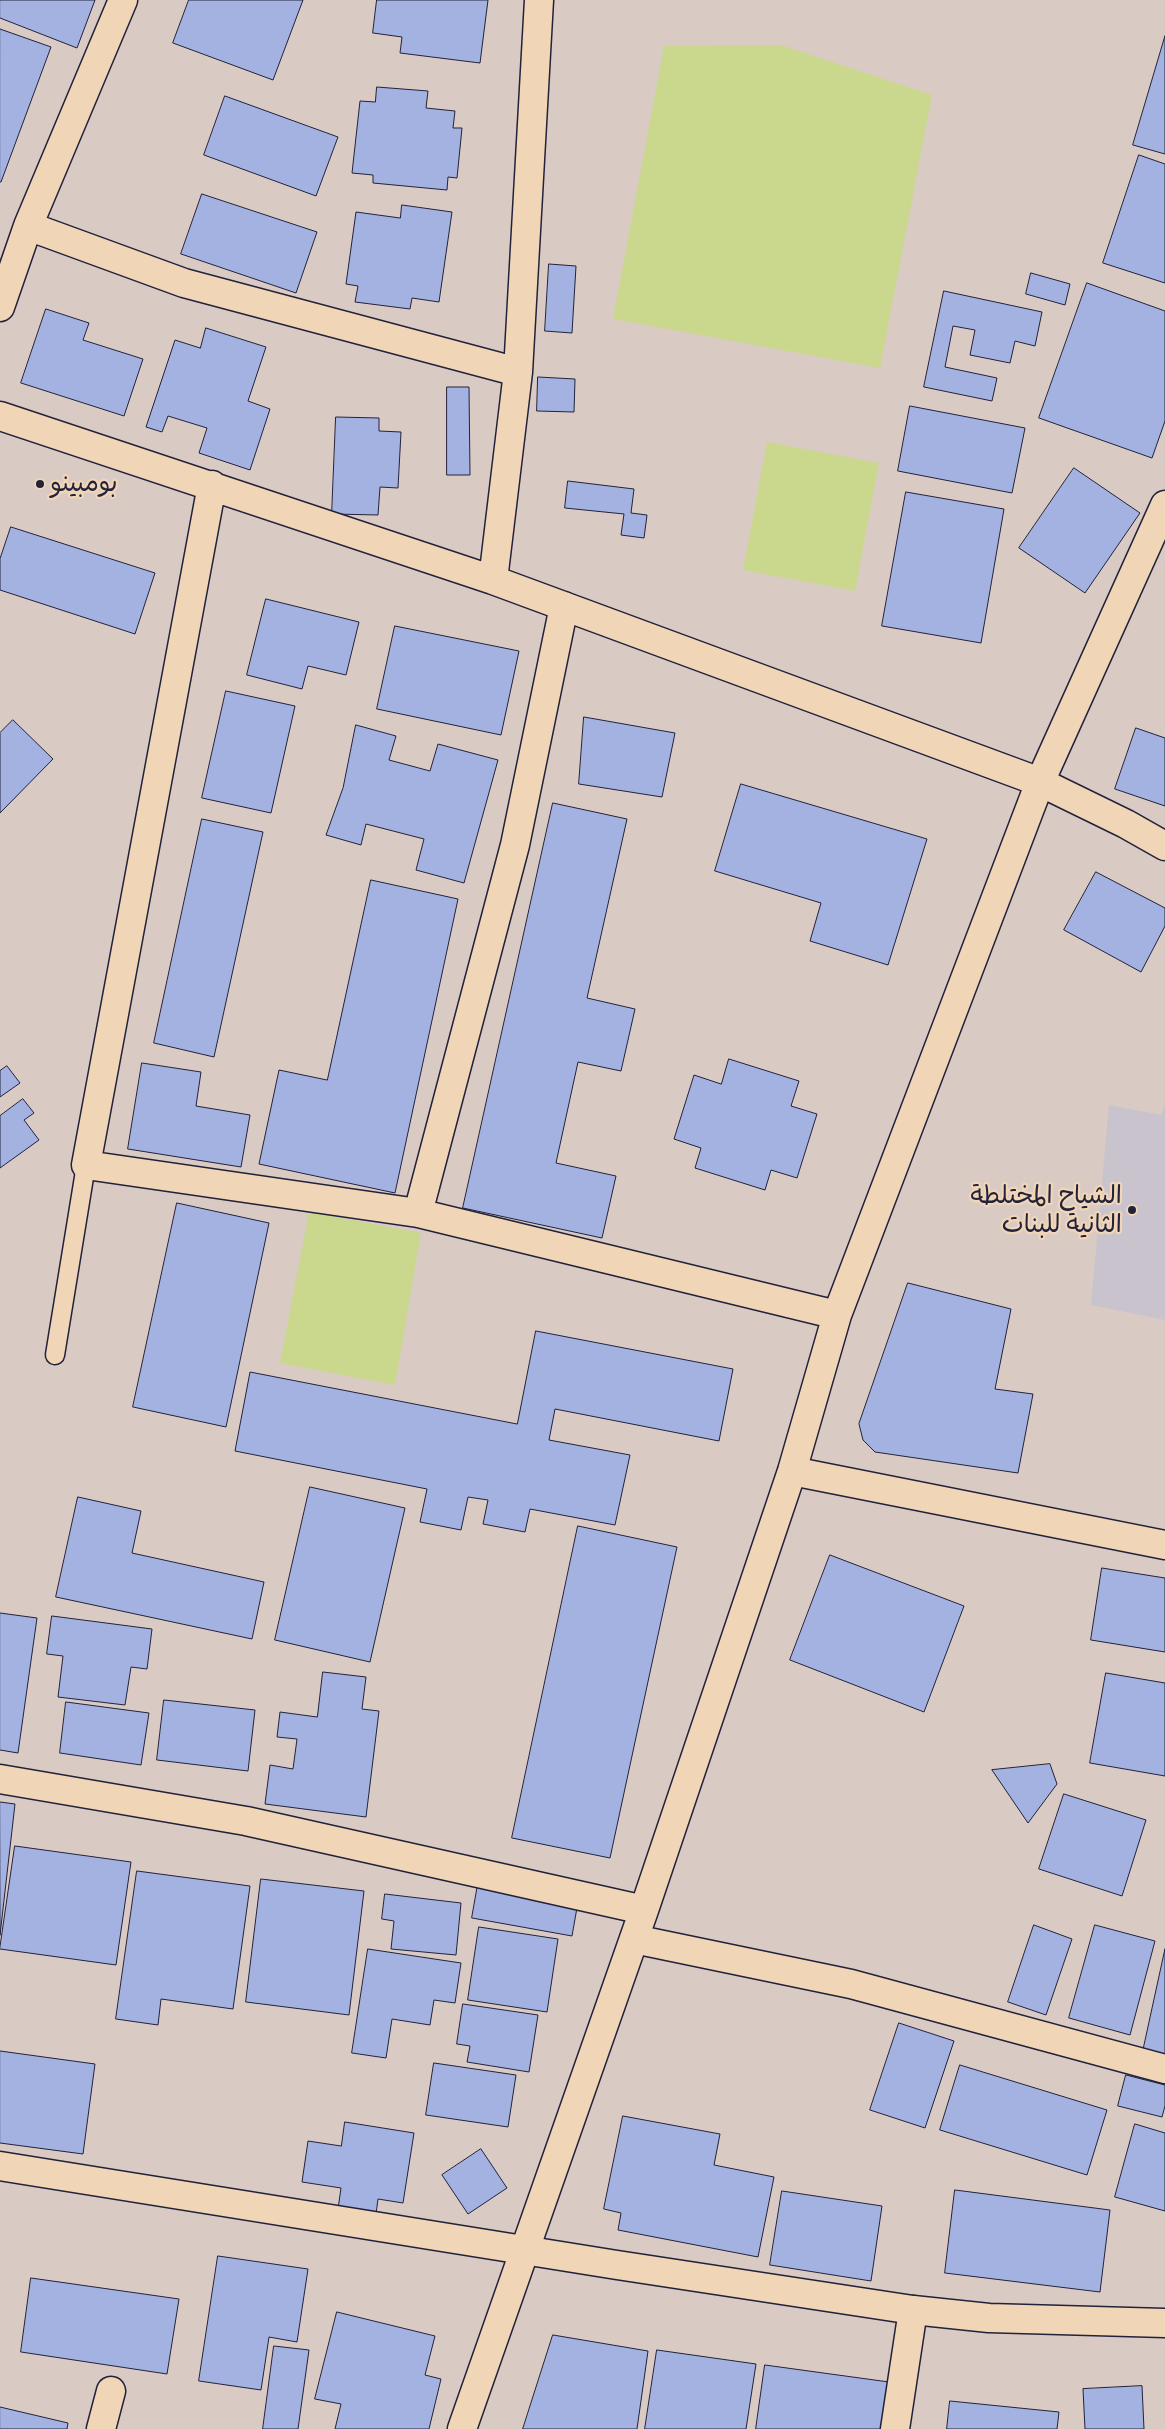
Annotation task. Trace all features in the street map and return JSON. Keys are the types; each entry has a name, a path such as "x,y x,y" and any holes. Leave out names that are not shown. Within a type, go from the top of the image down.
{"street":[{"path":"0,307 28,226 123,0"},
{"path":"493,580 518,372 539,0"},
{"path":"28,226 184,283 518,372"},
{"path":"0,416 212,485 493,580 564,606 1040,782 1126,824 1165,846"},
{"path":"212,485 86,1165 418,1213 837,1315"},
{"path":"462,2429 644,1910 792,1471 837,1315 1040,782 1165,505"},
{"path":"418,1213 515,845 564,606"},
{"path":"792,1471 1165,1545"},
{"path":"0,1779 246,1822 644,1910"},
{"path":"634,1939 851,1984 1165,2069"},
{"path":"0,2166 913,2310 989,2318 1165,2323"},
{"path":"895,2429 913,2310"},
{"path":"102,2429 111,2391"}],"lane":[{"path":"56,1355 86,1165"}],"shaded area":[{"name":"الشياح المختلطة الثانية للبنات","path":"1165,1104 1165,1320 1091,1305 1109,1105 1161,1115"}],"green space":[{"path":"781,45 932,95 880,368 613,319 664,46"},
{"path":"767,442 879,463 855,591 743,570"},
{"path":"309,1212 421,1233 395,1385 280,1363"}],"building":[{"path":"0,0 95,0 77,48 0,18"},
{"path":"189,0 303,0 273,80 173,43"},
{"path":"377,0 488,0 480,63 400,53 402,37 373,33"},
{"path":"0,29 51,47 1,182 0,182"},
{"path":"1165,36 1165,154 1133,145"},
{"path":"377,87 428,91 426,108 455,111 453,128 462,128 457,178 448,177 447,190 373,183 373,175 352,173 360,101 375,102"},
{"path":"225,96 338,137 316,196 204,155"},
{"path":"1139,155 1165,164 1165,283 1103,263"},
{"path":"202,194 317,232 296,293 181,254"},
{"path":"402,205 452,212 439,302 412,298 410,309 355,302 358,286 346,284 356,212 400,218"},
{"path":"549,264 576,266 572,333 545,331"},
{"path":"1031,273 1070,284 1065,305 1026,294"},
{"path":"1087,283 1165,311 1165,421 1152,458 1039,418"},
{"path":"944,291 1042,312 1035,346 1015,341 1010,363 970,355 975,330 953,326 945,367 997,378 992,401 924,387"},
{"path":"46,309 89,323 83,340 143,359 124,416 21,383"},
{"path":"206,328 266,347 248,401 270,409 250,470 199,453 207,428 168,416 162,432 146,427 175,340 200,348"},
{"path":"538,377 575,379 574,412 537,411"},
{"path":"447,387 469,387 470,475 447,475"},
{"path":"910,406 1025,428 1012,493 898,471"},
{"path":"336,417 379,418 379,431 401,432 398,488 380,487 378,515 332,514"},
{"path":"1074,468 1140,513 1085,593 1019,548"},
{"path":"568,481 634,489 631,513 647,515 644,538 621,535 624,514 565,508"},
{"path":"906,492 1004,509 981,643 882,626"},
{"path":"11,527 155,573 135,634 0,590 0,559"},
{"path":"266,599 359,622 346,675 308,666 302,689 247,675"},
{"path":"395,626 519,651 501,735 377,709"},
{"path":"226,691 295,706 271,813 202,798"},
{"path":"584,717 675,733 662,797 579,784"},
{"path":"13,720 53,759 0,813 0,733"},
{"path":"356,725 396,736 389,760 430,771 438,744 498,760 464,883 416,870 424,839 366,824 361,845 326,835 343,788"},
{"path":"1136,728 1165,738 1165,806 1115,789"},
{"path":"741,784 927,839 888,965 810,941 821,903 715,871"},
{"path":"553,803 627,819 587,998 635,1009 621,1071 578,1062 556,1163 616,1176 602,1238 463,1208"},
{"path":"202,819 263,832 214,1057 154,1043"},
{"path":"1096,872 1165,908 1165,926 1141,972 1064,930"},
{"path":"371,880 458,899 395,1193 259,1164 279,1070 327,1080"},
{"path":"729,1059 799,1081 791,1106 817,1114 797,1178 771,1170 765,1190 695,1168 701,1148 674,1139 694,1075 721,1084"},
{"path":"142,1063 201,1072 196,1106 250,1115 241,1167 128,1149"},
{"path":"7,1066 20,1083 0,1097 0,1071"},
{"path":"23,1099 34,1113 24,1120 39,1140 0,1168 0,1116"},
{"path":"177,1203 269,1223 226,1427 133,1407"},
{"path":"908,1283 1011,1309 995,1389 1033,1394 1018,1473 875,1452 863,1440 859,1424"},
{"path":"536,1331 733,1369 719,1441 555,1409 549,1440 630,1455 615,1525 530,1509 525,1532 483,1524 488,1500 468,1497 461,1530 420,1522 427,1489 235,1451 250,1372 517,1424"},
{"path":"310,1487 405,1508 370,1662 275,1640"},
{"path":"78,1497 141,1511 132,1553 264,1582 252,1639 56,1597"},
{"path":"578,1526 677,1547 610,1858 512,1838"},
{"path":"830,1555 964,1606 924,1712 790,1660"},
{"path":"1102,1568 1165,1578 1165,1652 1091,1640"},
{"path":"0,1613 37,1618 18,1753 0,1750"},
{"path":"52,1616 152,1629 147,1669 131,1667 125,1705 58,1697 63,1656 47,1654"},
{"path":"323,1672 366,1677 362,1709 379,1711 366,1817 265,1804 270,1765 293,1769 297,1739 277,1737 280,1712 317,1717"},
{"path":"1106,1673 1165,1683 1165,1776 1090,1763"},
{"path":"164,1700 255,1710 248,1771 157,1760"},
{"path":"66,1702 149,1713 141,1765 60,1753"},
{"path":"1050,1764 1057,1784 1028,1823 992,1770"},
{"path":"1064,1794 1146,1820 1122,1896 1039,1869"},
{"path":"0,1802 15,1804 0,1935"},
{"path":"15,1846 131,1862 116,1965 0,1949"},
{"path":"137,1871 250,1886 233,2009 161,1999 158,2025 116,2019"},
{"path":"261,1879 364,1891 349,2015 246,2002"},
{"path":"478,1884 578,1902 572,1936 472,1918"},
{"path":"385,1894 461,1903 456,1955 391,1949 394,1921 382,1919"},
{"path":"1034,1925 1072,1939 1046,2015 1008,2002"},
{"path":"1095,1925 1155,1941 1130,2035 1069,2018"},
{"path":"479,1927 558,1939 547,2012 468,2000"},
{"path":"368,1949 461,1963 455,2003 434,2000 430,2025 392,2019 386,2058 352,2053"},
{"path":"1165,1949 1165,2061 1142,2056"},
{"path":"463,2004 538,2015 529,2072 467,2062 470,2046 457,2044"},
{"path":"899,2023 954,2041 925,2128 870,2110"},
{"path":"0,2051 95,2064 83,2154 0,2143"},
{"path":"434,2063 516,2075 508,2127 426,2115"},
{"path":"960,2065 1107,2110 1087,2175 940,2130"},
{"path":"1126,2075 1165,2085 1165,2106 1162,2117 1118,2106"},
{"path":"623,2116 720,2134 714,2165 774,2177 758,2257 618,2230 621,2213 604,2209"},
{"path":"345,2122 414,2133 403,2203 378,2199 376,2214 338,2209 341,2188 302,2182 308,2141 341,2146"},
{"path":"1135,2124 1165,2133 1165,2211 1115,2197"},
{"path":"481,2149 507,2188 468,2214 442,2175"},
{"path":"955,2190 1110,2210 1100,2292 945,2273"},
{"path":"782,2191 882,2206 871,2281 770,2265"},
{"path":"218,2256 308,2269 297,2342 269,2337 261,2390 199,2381"},
{"path":"31,2278 179,2299 167,2374 21,2352"},
{"path":"337,2312 435,2336 425,2375 441,2379 429,2429 335,2429 341,2404 315,2399"},
{"path":"553,2335 648,2351 637,2429 523,2429"},
{"path":"274,2346 309,2350 298,2429 263,2429"},
{"path":"657,2350 756,2364 746,2429 645,2429"},
{"path":"765,2365 889,2382 883,2429 756,2429"},
{"path":"1142,2386 1144,2429 1085,2429 1083,2389"},
{"path":"950,2401 1059,2412 1057,2429 947,2429"},
{"path":"0,2407 68,2423 67,2429 0,2429"}],"place":[{"name":"بومبينو","path":"40,484"},
{"name":"الشياح المختلطة الثانية للبنات","path":"1132,1210"}]}
